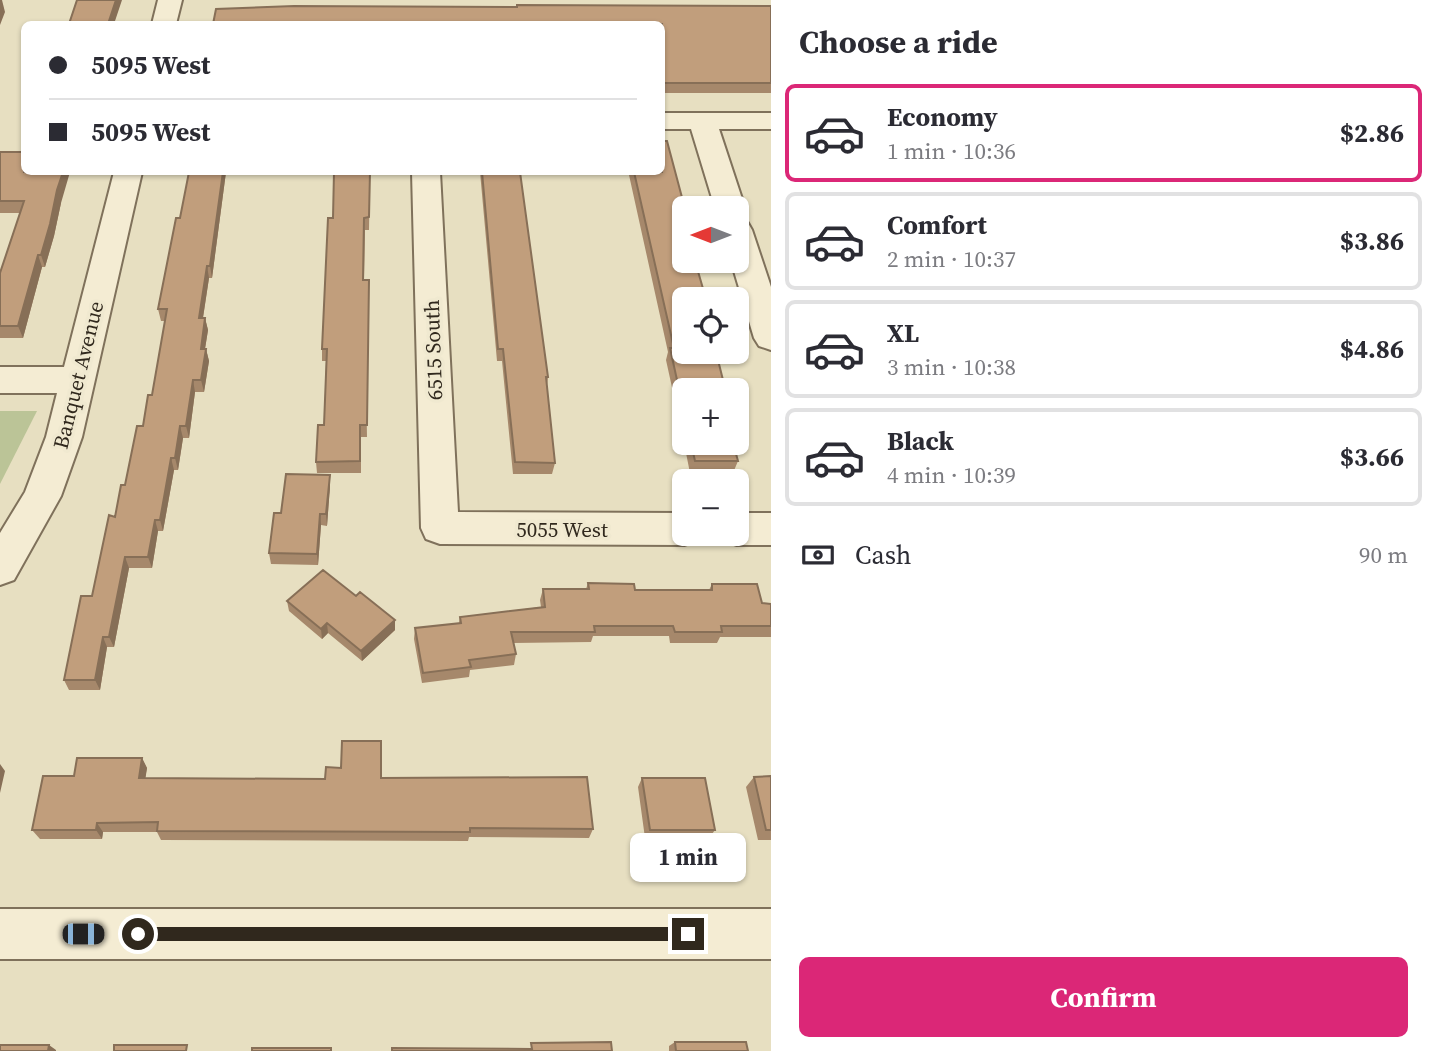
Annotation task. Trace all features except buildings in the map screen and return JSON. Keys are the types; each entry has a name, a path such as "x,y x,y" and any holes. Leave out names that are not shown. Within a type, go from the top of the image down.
{"street":[{"path":"165,21 170,0"},
{"path":"665,121 771,121"},
{"path":"702,121 726,196"},
{"name":"Banquet Avenue","path":"0,568 24,529 50,476 64,437 127,175"},
{"name":"6515 South","path":"426,175 440,528"},
{"path":"749,268 771,338"},
{"path":"0,380 78,380"},
{"name":"5055 West","path":"440,528 672,529"},
{"path":"749,529 771,529"},
{"path":"0,934 771,934"}],"green space":[{"path":"0,411 37,411 0,484"}],"route":[{"path":"138,934 688,934"}]}
